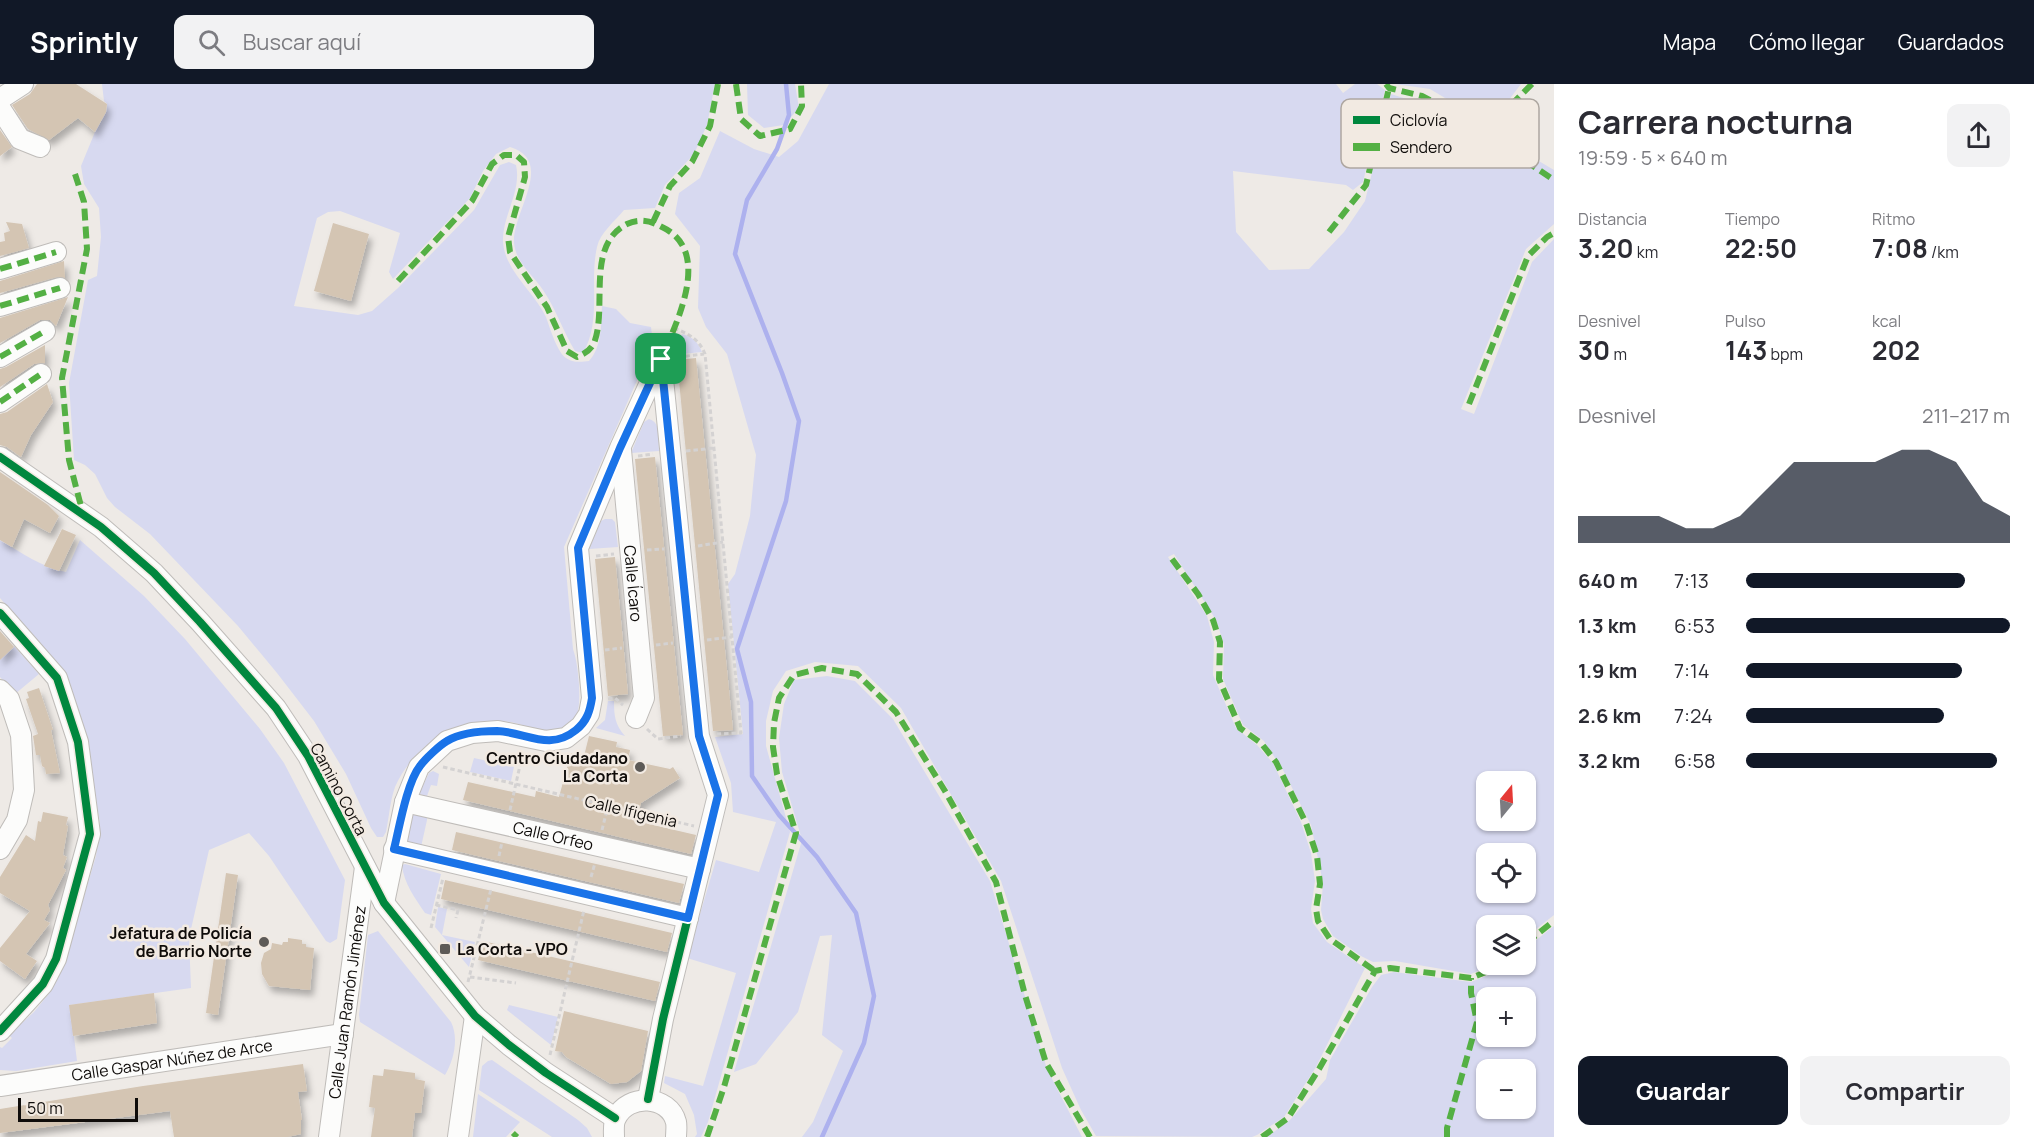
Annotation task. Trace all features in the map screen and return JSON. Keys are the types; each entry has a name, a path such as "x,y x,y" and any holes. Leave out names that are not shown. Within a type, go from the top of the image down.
{"street":[{"path":"23,84 2,96 20,139 40,147"},
{"path":"0,269 56,252"},
{"path":"0,306 60,288"},
{"path":"0,357 45,331"},
{"path":"384,903 405,802 419,767 424,762 447,741 472,733 498,731 546,741 566,738 581,726 589,714 592,698 578,548 661,359"},
{"path":"648,1099 663,1019 718,795 699,736 661,359"},
{"path":"0,402 41,374"},
{"name":"Calle Ícaro","path":"620,448 644,698 636,718"},
{"name":"Camino Corta","path":"0,457 101,527 154,573 200,622 276,708 308,756 384,903 475,1016 508,1045 615,1128"},
{"path":"0,613 57,678 78,742 90,834 56,959 43,984 0,1031"},
{"path":"0,690 9,699 21,735 24,790 17,820 0,849"},
{"name":"Calle Orfeo","path":"405,802 700,869"},
{"path":"394,849 688,918"},
{"name":"Calle Juan Ramón Jiménez","path":"329,1137 365,867"},
{"path":"458,1137 475,1016"},
{"name":"Calle Gaspar Núñez de Arce","path":"0,1086 343,1034"},
{"path":"615,1128 629,1103 648,1099 665,1106 676,1122 676,1137"}],"path":[{"path":"675,328 698,340 705,354 741,733 713,734"},
{"path":"661,359 705,354"},
{"path":"698,450 714,448"},
{"path":"698,546 723,542"},
{"path":"638,551 670,548"},
{"path":"589,556 620,554"},
{"path":"706,640 732,638"},
{"path":"649,645 679,643"},
{"path":"598,651 629,647"},
{"path":"658,739 686,736"},
{"path":"508,815 519,769"},
{"path":"600,838 608,806"},
{"path":"497,866 504,836"},
{"path":"591,878 596,857"},
{"path":"430,928 444,874"},
{"path":"471,972 492,885"},
{"path":"436,905 458,910 456,918"},
{"path":"546,1073 584,907"},
{"path":"470,977 516,983"}],"shaded area":[{"path":"102,84 715,84 707,125 694,154 665,185 655,208 624,210 604,232 599,242 594,274 594,315 589,341 583,353 575,351 548,297 521,263 515,250 515,231 531,175 530,164 523,154 510,147 496,154 483,171 470,198 393,279 389,272 400,233 340,211 328,212 317,218 294,306 358,315 372,311 398,288 474,210 500,165 509,162 516,165 517,175 505,223 503,242 505,253 514,272 541,308 563,355 568,360 589,361 599,342 602,306 616,309 630,323 651,327 653,344 564,547 573,649 579,685 578,710 573,722 567,727 550,732 512,722 477,722 462,726 434,740 411,761 395,787 383,837 377,837 371,828 346,774 314,721 277,673 238,626 150,534 115,507 107,498 95,474 85,465 74,460 69,383 88,280 97,276 101,237 99,208 84,184 81,166 106,112 107,104 104,101"},
{"path":"747,84 795,84 799,108 784,125 764,128 748,115"},
{"path":"829,84 1336,84 1343,93 1355,84 1377,84 1385,90 1383,99 1341,99 1341,168 1366,168 1363,182 1353,190 1346,185 1233,171 1236,232 1269,270 1309,269 1344,232 1365,201 1373,168 1539,168 1539,161 1554,170 1554,224 1526,249 1461,409 1474,414 1532,262 1554,239 1554,915 1536,929 1536,915 1476,915 1476,972 1471,974 1395,961 1373,962 1333,936 1323,919 1321,910 1323,883 1311,825 1283,770 1264,741 1243,725 1223,679 1224,644 1216,620 1174,554 1168,557 1207,616 1214,642 1213,675 1236,728 1257,745 1273,763 1301,822 1311,853 1315,881 1311,909 1313,923 1327,942 1365,968 1316,1067 1284,1117 1252,1137 1096,1136 1062,1068 1001,881 901,708 858,666 815,662 786,671 773,691 766,721 766,746 790,832 708,1122 701,1137 695,1137 697,1134 694,1115 685,1094 664,1083 665,1076 703,1086 736,973 687,958 716,860 759,872 776,822 733,812 731,783 715,737 743,734 728,584 735,574 750,516 756,455 727,354 706,327 698,308 700,246 675,214 679,193 700,178 720,131 754,149 779,157 798,141"},
{"path":"1395,84 1521,84 1510,99 1447,99 1430,89"},
{"path":"1391,94 1407,99 1390,99"},
{"path":"682,334 694,340 702,352 672,355"},
{"path":"649,419 658,428 659,451 631,453 644,422"},
{"path":"612,519 615,522 618,547 589,549 601,521"},
{"path":"0,540 40,563 66,572 80,540 144,596 185,639 260,729 284,763 345,880 337,939 330,943 326,941 269,856 249,833 209,850 189,938 191,988 70,1005 77,1061 16,1071 0,1070 0,1047 2,1048 12,1038 9,1035 34,1012 51,991 66,957 96,856 100,823 83,725 71,688 59,666 0,598"},
{"path":"14,646 39,674 15,694 0,677 0,650 5,655"},
{"path":"827,676 855,681 893,719 990,881 1047,1069 1082,1137 802,1137 813,1122 843,1051 822,1035 832,935 820,936 798,1012 756,1064 734,1072 802,840 782,772 779,738 784,704 794,680"},
{"path":"608,701 614,701 616,720 625,736 596,728 605,720"},
{"path":"474,758 514,767 511,781 470,772"},
{"path":"433,771 439,774 437,786 431,785 427,796 419,794 429,773"},
{"path":"411,812 427,816 427,820 421,847 409,849 404,837"},
{"path":"402,865 441,874 431,915 425,913 410,890 403,872"},
{"path":"438,907 447,909 442,935 475,942 469,967 435,927"},
{"path":"1554,926 1554,1137 1267,1137 1290,1120 1326,1079 1330,1060 1381,975 1394,972 1471,982 1488,975 1536,975 1536,940"},
{"path":"378,931 451,1022 455,1035 454,1049 445,1075 360,1022 368,935"},
{"path":"509,1005 558,1017 551,1045 507,1010"},
{"path":"492,1060 578,1120 587,1128 592,1137 552,1137 479,1090 482,1066"},
{"path":"478,1094 520,1122 506,1137 473,1137"}],"building":[{"path":"37,84 76,84 107,104 106,112 95,132 78,118 49,140 28,129 12,105 30,94"},
{"path":"0,130 12,147 0,156"},
{"path":"6,222 22,224 29,248 0,256 0,242 5,241 4,233 10,231"},
{"path":"333,223 369,234 351,301 314,291"},
{"path":"64,261 65,278 57,277 0,293 0,281"},
{"path":"68,297 56,326 50,320 40,320 0,343 0,318"},
{"path":"45,345 45,363 34,364 0,387 0,369"},
{"path":"696,358 733,730 713,731 677,360"},
{"path":"47,384 53,402 31,435 21,457 0,445 0,414 7,412"},
{"path":"655,457 683,735 663,736 635,459"},
{"path":"0,472 48,505 59,516 50,533 24,519 12,547 0,540"},
{"path":"62,529 76,535 59,571 44,566"},
{"path":"615,557 628,694 608,696 595,559"},
{"path":"0,631 14,647 0,660"},
{"path":"39,688 53,730 51,730 60,773 46,774 40,755 36,755 33,736 38,734 26,699 29,698 27,692"},
{"path":"589,736 617,742 616,747 630,750 628,760 670,769 673,767 680,778 641,803 636,821 696,835 691,854 463,800 468,782 535,797 536,791 559,797 571,753 584,756"},
{"path":"43,812 68,817 63,855 67,857 63,868 66,870 48,905 50,910 44,920 50,923 26,954 37,961 25,979 0,961 0,948 30,911 0,893 0,877 26,835 35,841 38,821 41,822"},
{"path":"456,832 684,884 679,903 452,850"},
{"path":"226,873 238,875 218,1015 206,1013"},
{"path":"445,880 672,933 667,952 441,899"},
{"path":"288,938 302,940 302,944 306,944 306,947 314,948 310,990 269,986 262,974 261,963 264,953 271,949 272,943 282,945 283,942 288,942"},
{"path":"483,941 660,982 655,1001 478,960"},
{"path":"154,993 157,1023 73,1036 69,1005"},
{"path":"564,1011 648,1031 641,1071 627,1082 611,1084 566,1057 562,1052 555,1051"},
{"path":"303,1064 307,1091 298,1092 302,1120 301,1134 287,1137 174,1137 170,1111 0,1133 0,1109"},
{"path":"384,1069 415,1073 415,1079 425,1081 421,1113 415,1113 412,1137 371,1137 375,1108 369,1107 373,1075 383,1076"}],"waterway":[{"path":"786,84 789,115 777,149 747,200 735,254 799,421 786,501 737,649 751,702 752,776 779,815 817,857 856,913 874,996 864,1043 822,1137"}],"marked path":[{"path":"653,222 670,186 692,162 710,126 718,84"},
{"path":"736,84 741,119 760,136 790,129 802,106 801,84"},
{"path":"1386,84 1389,88 1428,99"},
{"path":"1517,99 1532,84"},
{"path":"1386,99 1389,88"},
{"path":"398,281 472,201 492,164 504,155 516,155 524,162 525,177 508,237 510,252 547,307 567,351 577,357 587,352 594,343 598,329 602,262 606,247 614,234 627,224 645,221 662,227 677,238 686,253 687,288 682,307 661,359"},
{"path":"1329,232 1366,185 1370,168"},
{"path":"1536,168 1554,180"},
{"path":"75,174 84,202 87,249 62,378 69,460 83,514"},
{"path":"1469,404 1528,256 1554,233"},
{"path":"0,269 56,252"},
{"path":"0,306 60,288"},
{"path":"0,357 45,331"},
{"path":"0,402 41,374"},
{"path":"1172,559 1198,594 1213,620 1220,642 1219,679 1240,728 1261,743 1276,762 1306,823 1317,856 1320,884 1316,909 1318,921 1330,939 1375,971"},
{"path":"707,1137 724,1087 796,833 777,774 773,747 774,723 779,698 794,675 822,668 857,674 896,712 945,791 996,882 1025,995 1046,1063 1090,1137"},
{"path":"1536,935 1554,921"},
{"path":"1262,1137 1288,1118 1375,971 1390,968 1471,978 1478,975"},
{"path":"1447,1137 1447,1128 1477,1022 1471,993 1471,978"},
{"path":"513,1137 517,1133"}],"cycle path":[{"path":"648,1099 663,1019 718,795 699,736 661,359"},
{"path":"0,457 101,527 154,573 200,622 276,708 308,756 384,903 475,1016 546,1073 615,1118"},
{"path":"0,613 57,678 78,742 90,834 56,959 43,984 0,1031"}],"place":[{"name":"Centro Ciudadano La Corta","path":"640,767"},
{"name":"Jefatura de Policía de Barrio Norte","path":"264,942"},
{"name":"La Corta - VPO","path":"445,949"}],"route":[{"path":"661,359 699,736 718,795 688,918 394,849 405,802 419,767 447,741 472,733 498,731 546,741 566,738 581,726 589,714 592,698 578,548 661,359"}]}
